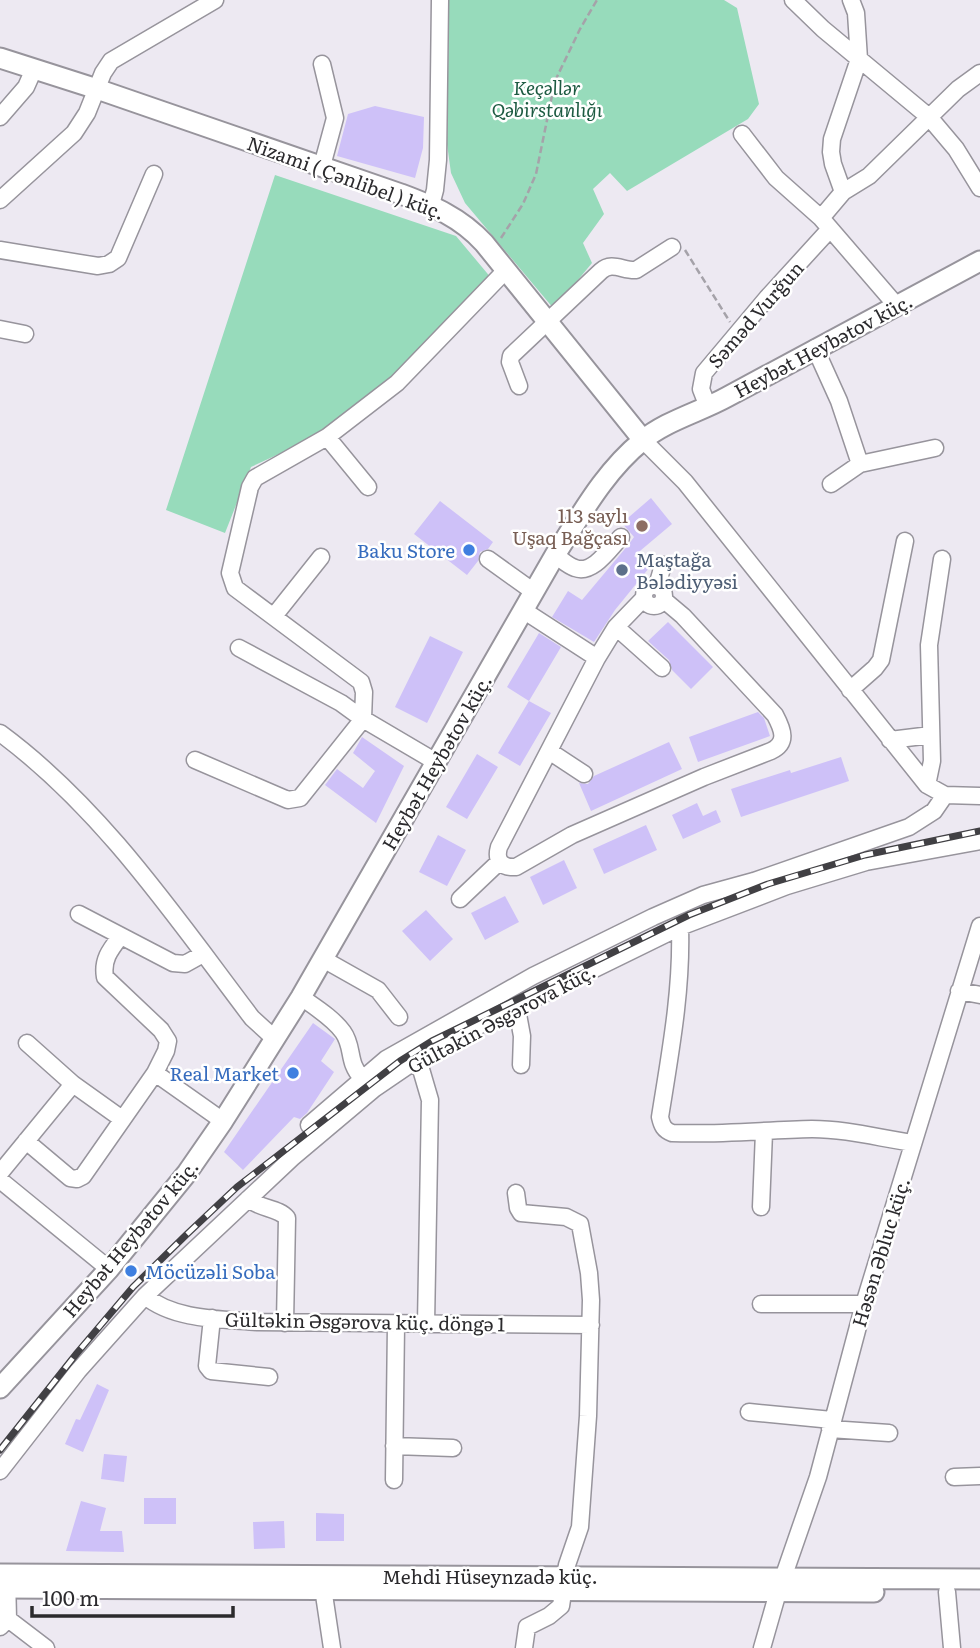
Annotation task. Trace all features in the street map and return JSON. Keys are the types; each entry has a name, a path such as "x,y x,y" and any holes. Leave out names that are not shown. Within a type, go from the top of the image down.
{"main road":[{"name":"Nizami ( Çənlibel ) küç.","path":"0,58 322,166 450,214 472,229 643,440"},
{"name":"Heybət Heybətov küç.","path":"0,1388 108,1269 187,1173 223,1121 301,997 555,555 603,482 643,440 980,261"},
{"name":"Mehdi Hüseynzadə küç.","path":"781,1585 980,1579"},
{"name":"Mehdi Hüseynzadə küç.","path":"3,1581 323,1588 565,1583"},
{"name":"Mehdi Hüseynzadə küç.","path":"3,1581 781,1585 980,1593"}],"street":[{"path":"0,200 74,133 87,113 103,73 111,61 215,0"},
{"path":"431,205 438,160 440,0"},
{"path":"793,0 929,117 956,149 980,188"},
{"path":"844,192 831,152 832,139 859,59 856,13 851,0"},
{"path":"321,64 335,118 322,166"},
{"path":"0,117 26,87 34,69"},
{"name":"Səməd Vurğun","path":"708,407 701,389 704,373 825,224 844,192 869,176 958,89 980,73"},
{"path":"742,134 776,178 825,224 896,305"},
{"path":"0,250 97,266 109,264 118,258 154,174"},
{"path":"519,386 510,362 511,356 606,267 636,270 672,247"},
{"path":"195,760 288,800 300,799 363,719 364,692 361,682 235,588 230,573 250,487 263,471 327,437 397,383 506,270"},
{"path":"0,328 25,334"},
{"path":"815,348 839,401 860,464"},
{"path":"327,437 368,487"},
{"path":"643,440 692,490 927,785 945,795 980,796"},
{"path":"831,484 860,464 935,448"},
{"path":"555,555 575,568 586,570 621,537"},
{"path":"850,690 881,660 905,541"},
{"path":"274,617 321,557"},
{"path":"488,559 534,592"},
{"path":"927,785 932,761 929,645 942,559"},
{"path":"661,593 775,715 782,732 779,747 704,776 572,835 516,867 499,862 499,848 597,657 616,627 644,598 649,605 657,606 663,565"},
{"path":"523,610 597,657"},
{"path":"616,627 663,668"},
{"path":"239,648 341,703 436,762"},
{"path":"0,733 31,755 118,845 252,1018 275,1039"},
{"path":"890,740 932,735"},
{"path":"549,751 584,774"},
{"path":"309,1125 386,1059 533,976 703,895 754,881 909,827 934,811 945,795"},
{"name":"Gültəkin Əsgərova küç.","path":"0,1471 78,1371 145,1296 292,1158 374,1089 418,1059 478,1026 680,928 787,886 866,862 980,841"},
{"path":"460,899 499,862"},
{"path":"79,914 173,963 185,964 203,954"},
{"name":"Həsən Əbluc küç.","path":"762,1648 814,1490 864,1304 980,926"},
{"path":"680,928 680,958 661,1124 666,1130 672,1133 714,1135 812,1129 842,1131 913,1143"},
{"path":"26,1141 69,1178 77,1179 83,1176 155,1073 166,1051 168,1041 161,1030 105,976 103,967 107,955 120,937"},
{"path":"323,959 378,989 399,1017"},
{"path":"959,991 980,995"},
{"path":"301,997 344,1032 355,1071 362,1077"},
{"path":"517,1009 522,1036 521,1065"},
{"path":"27,1042 74,1084 122,1119"},
{"path":"418,1059 430,1100 426,1324"},
{"path":"155,1073 223,1121"},
{"path":"0,1173 74,1084"},
{"path":"761,1207 764,1132"},
{"path":"0,1180 108,1269"},
{"path":"516,1193 521,1213 566,1217 580,1223 589,1273 591,1325 581,1519 561,1605 549,1616 527,1627 524,1648"},
{"path":"248,1199 262,1208 282,1212 287,1218 285,1323"},
{"name":"Gültəkin Əsgərova küç. döngə 1","path":"145,1296 165,1309 212,1318 285,1323 591,1325"},
{"path":"761,1304 864,1304"},
{"path":"212,1318 207,1366 211,1371 269,1377"},
{"path":"394,1480 396,1325"},
{"path":"749,1412 888,1433"},
{"path":"394,1446 453,1448"},
{"path":"954,1478 980,1476"},
{"path":"3,1581 4,1623 46,1648"},
{"path":"323,1588 332,1648"},
{"path":"947,1592 952,1648"}],"path":[{"path":"498,243 523,204 536,174 555,81 597,0"},
{"path":"672,247 684,248 738,334"}],"green space":[{"name":"Keçəllər Qəbirstanlığı","path":"449,0 724,0 737,8 759,104 748,119 627,191 610,173 593,189 604,214 583,243 592,263 554,309 465,203 451,173 447,144"},
{"path":"275,175 456,236 492,279 383,387 318,436 251,467 225,533 166,510"}],"building":[{"path":"375,106 424,117 423,148 415,178 337,156 348,114"},
{"path":"651,498 672,524 634,556 649,568 615,610 594,642 552,617 568,591 582,600 629,544 634,537 622,523"},
{"path":"440,501 493,542 488,549 480,552 478,561 467,575 414,534"},
{"path":"668,622 713,667 691,689 672,670 669,660 648,641"},
{"path":"539,633 561,647 529,701 507,687"},
{"path":"430,636 463,652 427,723 395,707"},
{"path":"529,701 551,713 520,766 498,753"},
{"path":"758,712 764,718 770,736 698,762 689,737"},
{"path":"362,737 404,766 376,823 325,785 337,769 363,788 375,771 353,753"},
{"path":"669,742 682,769 591,811 579,783 588,784 594,776"},
{"path":"477,754 498,767 467,819 446,807"},
{"path":"841,757 849,781 741,817 731,789"},
{"path":"697,803 703,816 716,810 721,822 683,839 672,815"},
{"path":"646,825 657,850 604,874 593,849"},
{"path":"438,835 466,850 447,886 419,872"},
{"path":"564,860 577,888 543,905 530,877"},
{"path":"505,896 519,922 485,940 471,913"},
{"path":"426,910 453,939 430,961 402,931"},
{"path":"313,1023 335,1039 321,1061 334,1072 307,1113 300,1119 294,1117 243,1170 224,1152"},
{"path":"97,1384 109,1390 83,1452 65,1444"},
{"path":"104,1454 127,1456 124,1482 101,1479"},
{"path":"144,1498 176,1498 176,1524 144,1524"},
{"path":"81,1501 106,1508 100,1531 122,1531 124,1552 66,1551"},
{"path":"316,1513 344,1514 344,1541 316,1541"},
{"path":"284,1521 285,1548 254,1549 253,1522"}],"railway":[{"path":"0,1450 133,1287 186,1235 237,1187 400,1061 432,1041 689,915 768,884 865,855 980,831"}],"place":[{"name":"113 saylı Uşaq Bağçası","path":"642,526"},
{"name":"Baku Store","path":"469,550"},
{"name":"Maştağa Bələdiyyəsi","path":"622,570"},
{"name":"Real Market","path":"293,1073"},
{"name":"Möcüzəli Soba","path":"131,1271"}]}
